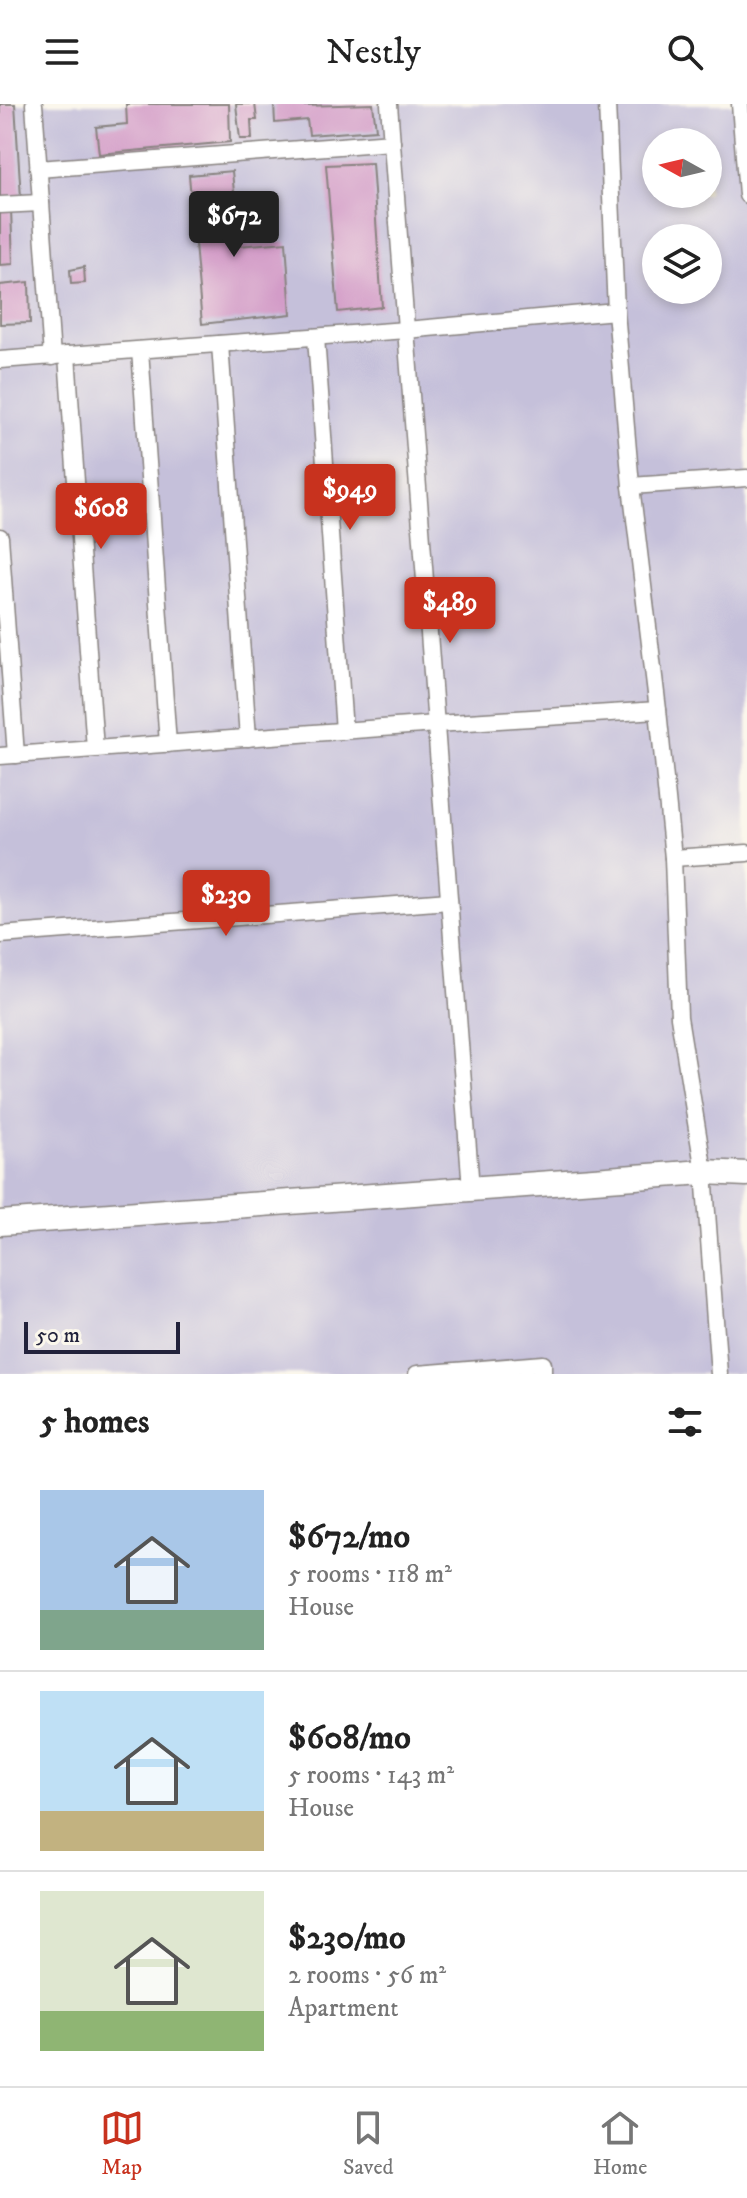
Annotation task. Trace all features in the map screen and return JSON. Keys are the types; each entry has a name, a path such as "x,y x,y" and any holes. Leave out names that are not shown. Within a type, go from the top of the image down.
{"street":[{"path":"34,104 95,749"},
{"path":"389,104 471,1189"},
{"path":"607,104 616,311 631,486 673,858 679,1017 704,1172 719,1374"},
{"path":"740,104 747,195"},
{"path":"38,169 392,142"},
{"path":"0,205 41,203"},
{"path":"0,360 616,311"},
{"path":"316,337 344,731"},
{"path":"220,344 248,738"},
{"path":"140,350 168,744"},
{"path":"631,486 747,478"},
{"path":"0,537 8,756 658,710"},
{"path":"673,858 747,853"},
{"path":"0,935 449,901"},
{"path":"0,1223 704,1172 747,1174"},
{"path":"417,1374 543,1364 543,1374"}],"shaded area":[{"path":"0,104 747,104 747,1374 0,1374"}],"building":[{"path":"0,104 15,104 21,198 0,199"},
{"path":"126,104 229,104 230,142 99,154 96,127 127,124"},
{"path":"236,104 255,104 257,120 251,120 252,139 240,139"},
{"path":"274,104 373,104 376,130 309,135 307,120 275,123"},
{"path":"372,163 382,307 338,312 326,165"},
{"path":"232,171 239,246 286,242 291,314 202,324 189,175"},
{"path":"11,209 13,264 0,265 0,210"},
{"path":"84,267 85,283 71,284 70,270"},
{"path":"29,282 30,323 0,324 0,285"}]}
